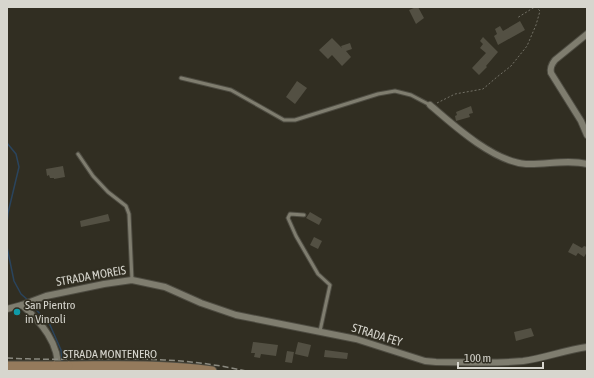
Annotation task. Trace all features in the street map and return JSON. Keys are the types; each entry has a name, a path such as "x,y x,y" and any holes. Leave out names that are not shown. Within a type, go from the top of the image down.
{"main road":[{"name":"STRADA MONTENERO","path":"7,366 56,369 68,366 159,366 212,371"}],"street":[{"path":"587,34 555,60 550,68 551,73 581,121 587,134"},
{"path":"431,106 462,133 496,154 511,161 525,164 559,162 582,162 587,164"},
{"name":"STRADA MOREIS","path":"7,309 46,296 132,280 165,287"},
{"name":"STRADA FEY","path":"165,287 201,303 236,315 356,339 419,359 436,362 518,361 535,359 572,349 587,347"},
{"path":"27,303 51,339 57,354 56,369"}],"lane":[{"path":"181,78 231,90 287,121 295,120 378,94 390,92 402,92 411,95 431,106"},
{"path":"78,154 93,176 108,192 126,206 129,214 132,280"},
{"path":"304,216 290,214 288,218 296,236 318,274 330,285 320,331"}],"path":[{"path":"431,106 456,94 482,89 496,76 512,66 527,46 540,11 536,7 517,18"}],"building":[{"path":"418,7 424,18 416,24 409,10"},
{"path":"520,21 525,30 498,45 494,36 497,34 495,29 500,26 503,31"},
{"path":"483,37 498,52 479,75 472,68 486,53 480,48 483,44 480,41"},
{"path":"332,38 342,48 341,46 350,43 352,49 346,51 351,57 342,66 332,55 328,59 319,50"},
{"path":"297,81 307,88 295,104 286,97"},
{"path":"471,106 473,113 469,114 470,117 456,121 456,112"},
{"path":"63,166 65,177 54,179 50,178 49,175 47,176 46,169"},
{"path":"310,212 322,219 319,225 306,218"},
{"path":"108,214 110,221 81,227 80,221"},
{"path":"314,237 322,241 318,249 310,245"},
{"path":"573,243 582,248 584,246 587,247 587,252 584,257 578,253 576,256 568,252"},
{"path":"531,328 534,336 516,341 514,332"},
{"path":"253,342 278,345 276,356 261,354 260,358 254,357 255,353 251,353"},
{"path":"298,342 311,345 308,357 295,354"},
{"path":"325,350 348,353 347,359 324,357"},
{"path":"287,351 294,352 292,363 285,362"}],"waterway":[{"path":"7,143 16,154 19,167 7,223"},
{"path":"7,247 14,281 21,294 29,301"},
{"path":"31,304 50,325 61,350 62,363"}],"railway":[{"path":"7,358 144,359 205,364 246,371"}],"place":[{"name":"San Pientro in Vincoli","path":"17,312"}]}
